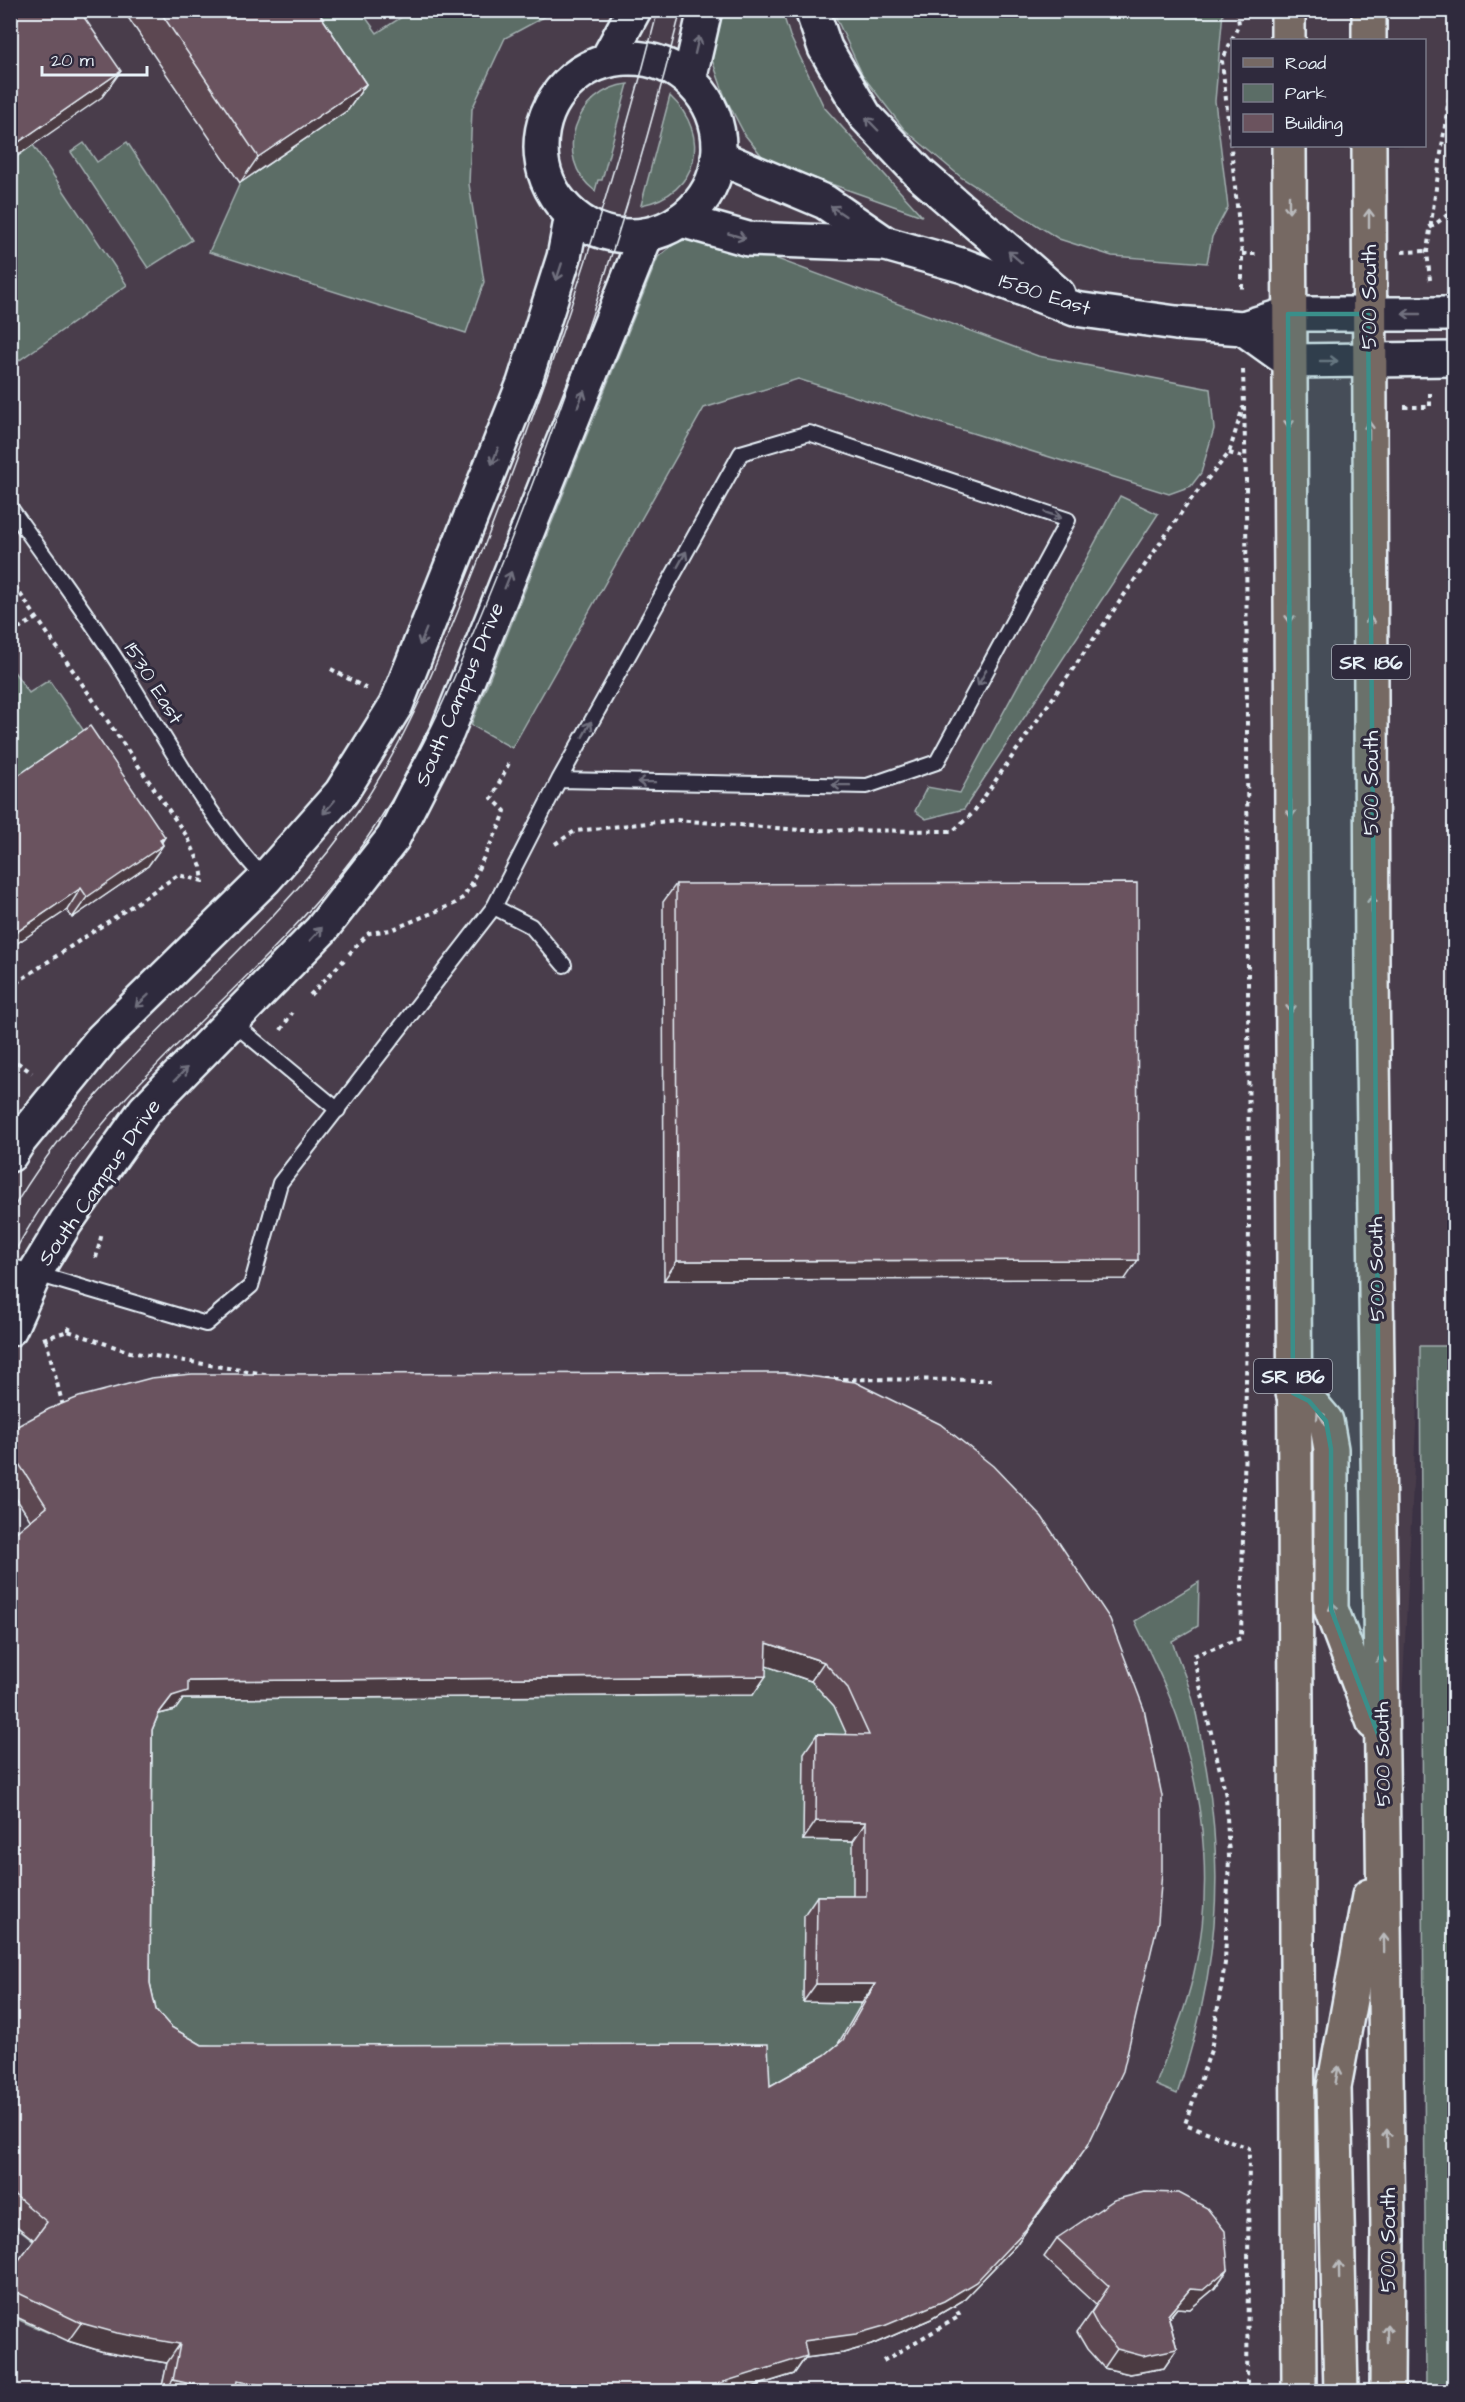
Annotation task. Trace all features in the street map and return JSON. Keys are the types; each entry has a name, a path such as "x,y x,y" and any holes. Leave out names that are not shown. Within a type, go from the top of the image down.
{"main road":[{"path":"1287,10 1288,39"},
{"path":"1369,10 1369,39"},
{"name":"SR 186","path":"1289,147 1299,2391"},
{"name":"500 South","path":"1369,147 1372,976 1388,2231 1387,2391"},
{"path":"1293,1393 1309,1401 1326,1421 1331,1449 1331,1609 1382,1745"},
{"path":"1341,2391 1334,2087 1383,1822"}],"street":[{"path":"607,60 634,10"},
{"path":"688,80 705,10"},
{"path":"812,10 825,48 865,116 921,175 1075,309"},
{"path":"645,58 667,65 688,80 707,101 717,128 718,157 712,181 704,196 681,220 665,229 646,235 618,236 596,230 572,215 551,190 541,159 543,127 555,97 578,74 607,60 645,58"},
{"name":"1580 East","path":"718,157 825,202 886,244"},
{"path":"10,1155 102,1039 265,879 340,793 396,705 524,383 564,257 572,215"},
{"name":"1580 East","path":"681,220 747,239 886,244 964,266 1075,309 1176,323 1243,328"},
{"name":"South Campus Drive","path":"10,1329 22,1270 66,1222 146,1110 321,930 393,838 447,732 646,235"},
{"path":"1243,328 1288,314 1455,314"},
{"path":"1243,328 1289,361 1455,359"}],"lane":[{"path":"22,1270 206,1324 251,1286 280,1183 494,907 559,780 741,453 809,433 1068,520 937,762 867,786 559,780"},
{"name":"1530 East","path":"10,507 123,670 240,853 265,879"},
{"path":"494,907 531,926 564,965"},
{"path":"232,1022 338,1110"}],"path":[{"path":"1232,39 1239,24 1237,10"},
{"path":"1231,41 1222,61 1242,254"},
{"path":"1430,276 1427,251 1455,63"},
{"path":"1430,228 1455,210"},
{"path":"1403,252 1427,251"},
{"path":"1244,404 1248,1229 1241,1638 1193,1656 1226,1796 1229,1857 1225,1963 1213,2039 1185,2124 1248,2148 1247,2391"},
{"path":"1410,406 1430,406"},
{"path":"1229,453 1246,458"},
{"path":"10,987 178,875 203,881 201,867 188,838 11,580"},
{"path":"10,633 38,618"},
{"path":"331,669 377,695"},
{"path":"304,1001 369,933 391,930 454,904 464,897 505,811 492,798 509,764"},
{"path":"279,1032 297,1008"},
{"path":"10,1058 34,1075"},
{"path":"96,1258 103,1230"},
{"path":"68,1331 71,1324"},
{"path":"66,1416 46,1340 68,1331 130,1352 183,1362 283,1375"},
{"path":"815,1378 992,1380"},
{"path":"883,2361 960,2316 954,2306"}],"highlighted area":[{"path":"1288,314 1368,314 1382,1745 1331,1609 1331,1449 1326,1421 1309,1401 1293,1393"}],"shaded area":[{"path":"11,11 1454,11 1454,1346 1420,1346 1367,2391 11,2392"}],"green space":[{"path":"281,11 361,11 377,33 411,11 555,11 505,38 472,109 469,184 484,282 466,333 209,252 240,183"},
{"path":"718,11 782,11 790,36 824,107 922,216 766,161 745,135 725,97 711,57"},
{"path":"833,11 1223,11 1215,101 1228,207 1212,237 1207,263 1112,256 1059,239 962,178 904,129 863,76"},
{"path":"628,84 602,180 598,180 595,191 582,177 574,161 572,144 576,127 583,111 595,98 610,89"},
{"path":"670,96 683,111 691,128 695,145 693,161 687,176 676,189 661,199 641,205"},
{"path":"127,142 192,240 148,268 71,152 84,143 97,162"},
{"path":"33,145 127,285 11,366 11,161"},
{"path":"710,234 1038,356 1210,389 1214,429 1201,473 1191,486 1169,494 798,379 704,408 512,748 471,725 658,257 677,242"},
{"path":"1120,496 1158,514 964,809 926,819 915,811 927,787 960,793"},
{"path":"10,666 29,693 49,680 88,737 10,792"},
{"path":"1420,1346 1454,1346 1454,2392 1426,2391"},
{"path":"610,1392 1110,2090 1075,2164 1015,2246 962,2301 931,2319 871,2345 843,2353 791,2357 794,2374 740,2391 161,2391 167,2363 87,2346 49,2333 11,2316 11,2273 34,2241 10,2222 10,1543 34,1526 11,1489 10,1441"},
{"path":"1199,1582 1198,1626 1172,1641 1190,1690 1200,1730 1215,1839 1216,1882 1209,1966 1191,2051 1177,2094 1156,2085 1187,1998 1195,1968 1203,1911 1204,1853 1197,1795 1179,1724 1162,1679 1135,1621"}],"building":[{"path":"10,10 79,10 121,71 10,148"},
{"path":"159,10 317,10 366,84 258,157"},
{"path":"90,726 165,837 160,840 163,845 87,897 81,888 11,936 16,944 10,948 10,781"},
{"path":"1137,883 1138,1260 677,1261 676,884"},
{"path":"786,1373 855,1382 940,1424 993,1466 1042,1517 1110,1619 1144,1709 1162,1796 1162,1871 1158,1922 1123,2071 1088,2145 1028,2227 976,2282 944,2301 884,2326 856,2334 804,2341 807,2356 698,2390 686,2391 297,2391 237,2381 235,2391 221,2391 173,2380 180,2344 117,2333 81,2323 10,2289 10,2272 47,2222 10,2191 10,1537 47,1507 10,1450 10,1430 49,1409 79,1397 151,1378 192,1374","holes":["767,1643 824,1662 847,1687 869,1735 817,1734 816,1821 866,1822 866,1896 817,1896 816,1984 875,1984 843,2040 825,2055 770,2086 768,2044 202,2045 171,2027 156,2010 150,1983 152,1730 159,1713 172,1696 188,1691 188,1681 766,1676"]},
{"path":"1144,2192 1179,2193 1207,2208 1225,2231 1228,2269 1203,2290 1190,2289 1168,2315 1177,2349 1143,2356 1117,2349 1100,2330 1091,2313 1109,2286 1057,2238 1114,2200"}],"tram line":[{"path":"10,1214 44,1160 84,1110 126,1063 262,927 305,880 367,798 406,730 439,658 533,416 579,282 621,147 658,10"},
{"path":"10,1260 48,1197 91,1138 123,1101 309,910 365,841 407,774 443,702 475,629 531,488 602,286 644,149 681,10"}]}
